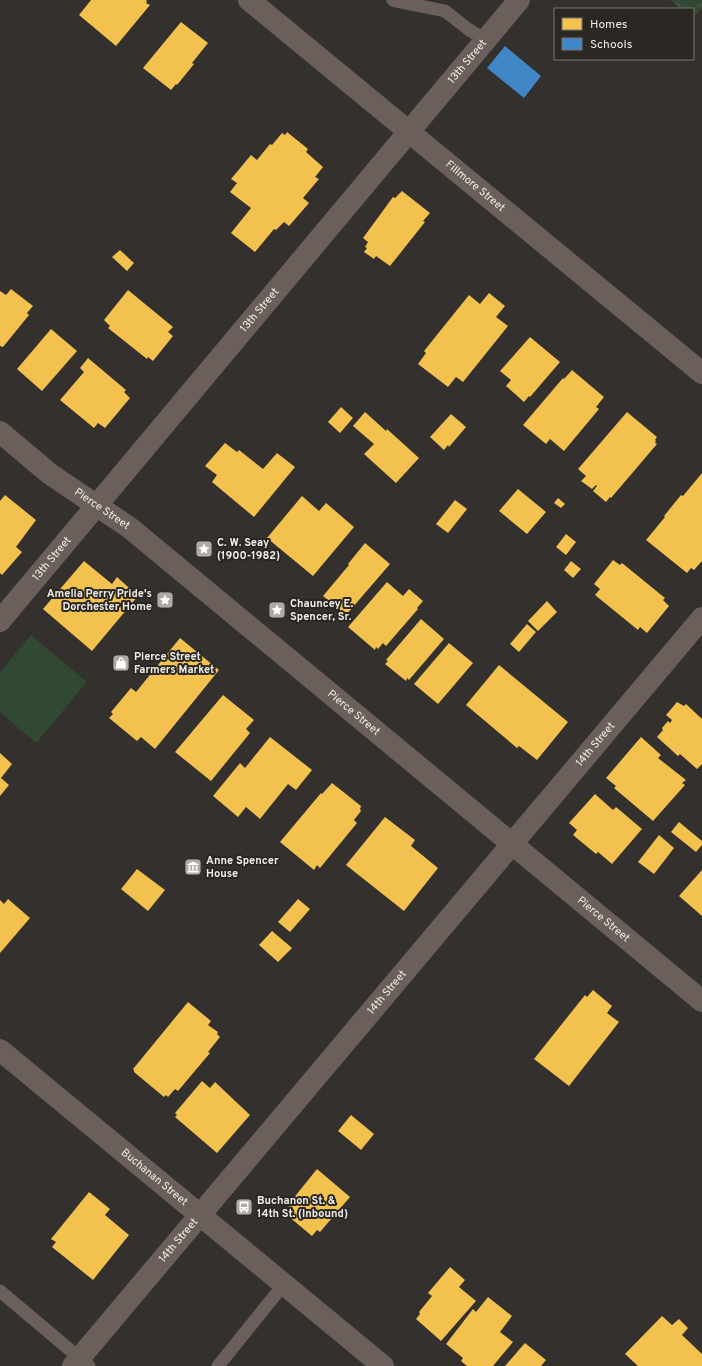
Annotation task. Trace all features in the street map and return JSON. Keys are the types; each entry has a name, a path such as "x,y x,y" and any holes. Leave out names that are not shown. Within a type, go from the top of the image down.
{"street":[{"name":"Fillmore Street","path":"249,0 702,373"},
{"name":"13th Street","path":"0,620 519,0"},
{"name":"Pierce Street","path":"0,432 50,474 130,528 702,1001"},
{"name":"14th Street","path":"80,1363 200,1215 702,618"},
{"name":"Buchanan Street","path":"0,1050 383,1366"}],"lane":[{"path":"393,0 395,2 445,11 485,40"},
{"path":"218,1366 284,1284"},
{"path":"0,1291 80,1363"}],"green space":[{"path":"670,0 702,0 702,8 694,17 694,8 680,8"},
{"path":"31,635 87,682 36,743 0,712 0,672"}],"building: Homes":[{"path":"91,0 146,0 146,3 150,5 116,46 79,15"},
{"path":"181,22 208,43 192,63 194,64 171,90 143,68"},
{"path":"287,132 308,149 306,152 323,167 315,177 319,179 303,198 309,203 289,226 284,222 276,230 274,229 255,252 231,233 251,208 230,192 237,183 231,179 251,155 257,160 270,144 272,145 282,133 285,135"},
{"path":"402,191 430,213 423,221 425,222 390,266 376,256 374,259 364,252 367,248 365,247 368,242 363,238 393,197 395,198"},
{"path":"120,250 134,263 127,271 112,257"},
{"path":"11,289 33,306 27,313 29,315 3,347 0,346 0,291 6,295"},
{"path":"128,290 173,327 168,332 173,336 153,361 148,357 147,359 108,328 110,326 104,320"},
{"path":"489,293 505,306 496,317 508,326 463,382 456,377 448,387 418,364 426,353 424,351 469,295 480,304"},
{"path":"51,329 77,351 42,391 17,369"},
{"path":"530,337 560,362 524,402 506,386 511,380 500,371"},
{"path":"88,358 126,390 124,392 130,398 105,428 98,423 94,428 60,400 84,372 80,368"},
{"path":"572,370 604,397 596,407 599,409 564,451 550,439 546,444 523,425 563,378 564,379"},
{"path":"341,407 353,418 340,433 328,422"},
{"path":"365,412 386,431 387,429 419,458 396,483 364,454 374,444 353,426"},
{"path":"627,412 657,437 655,443 657,444 606,502 593,491 597,486 596,485 592,489 581,481 586,476 578,469"},
{"path":"451,414 466,427 449,447 448,445 444,450 430,437"},
{"path":"225,443 237,452 239,450 263,469 277,453 295,467 254,517 212,482 217,475 205,466"},
{"path":"702,473 702,561 694,570 691,568 687,573 646,540 681,495 683,496"},
{"path":"518,489 546,512 527,534 499,511"},
{"path":"5,495 36,520 16,547 22,552 2,575 0,573 0,501"},
{"path":"302,496 319,511 326,503 354,527 313,576 267,538"},
{"path":"558,498 565,504 561,508 554,503"},
{"path":"455,500 467,509 448,533 436,524"},
{"path":"566,534 576,542 566,555 556,547"},
{"path":"365,543 390,564 346,615 323,596"},
{"path":"613,560 620,565 622,563 665,598 663,600 669,606 647,633 640,627 638,630 595,595 600,589 594,584"},
{"path":"84,561 112,584 117,577 138,596 92,651 43,609"},
{"path":"571,561 581,569 573,578 564,570"},
{"path":"387,582 403,596 409,589 423,601 417,608 418,609 386,646 383,643 378,649 376,647 375,650 348,627"},
{"path":"547,601 557,612 538,631 528,621"},
{"path":"421,619 444,639 409,680 407,678 406,681 385,664 388,661 386,660"},
{"path":"527,624 536,632 519,652 510,644"},
{"path":"180,638 219,670 155,749 141,737 137,741 109,718 113,714 111,712 131,688 136,692"},
{"path":"449,643 473,663 438,704 414,684"},
{"path":"499,665 568,722 537,760 519,746 517,748 466,705"},
{"path":"223,695 254,720 246,729 250,733 211,781 175,752"},
{"path":"677,702 684,706 686,704 702,719 702,764 697,769 680,754 678,756 657,737 668,721 670,723 672,720 666,715"},
{"path":"270,737 312,770 296,790 288,784 260,819 246,807 238,817 213,796 240,763 245,768"},
{"path":"641,737 661,755 658,758 686,780 682,783 685,785 653,821 614,788 616,786 606,778"},
{"path":"0,753 12,764 1,778 9,785 0,796"},
{"path":"332,783 361,806 361,811 354,820 357,823 320,868 317,865 314,870 280,842 321,793 322,794"},
{"path":"595,794 613,810 616,807 642,829 612,864 598,852 596,854 573,835 577,830 569,823"},
{"path":"385,817 415,840 411,846 438,868 404,911 346,865"},
{"path":"679,822 702,841 702,845 696,852 671,832"},
{"path":"659,835 674,848 654,874 638,862"},
{"path":"137,869 165,890 148,911 121,889"},
{"path":"702,870 702,916 679,896"},
{"path":"8,899 30,918 0,953 0,900 4,904"},
{"path":"298,899 310,909 290,932 278,922"},
{"path":"272,931 292,948 278,962 259,945"},
{"path":"593,990 612,1006 607,1013 619,1022 569,1086 534,1059 585,995 587,997"},
{"path":"188,1002 211,1021 208,1025 218,1032 217,1034 220,1037 208,1052 210,1053 178,1091 175,1089 168,1097 166,1095 164,1097 134,1072 133,1069"},
{"path":"202,1081 210,1088 215,1082 250,1115 217,1153 175,1117 177,1115 175,1113"},
{"path":"351,1115 374,1134 361,1150 338,1131"},
{"path":"317,1169 350,1197 320,1232 317,1230 312,1236 287,1215 292,1209 288,1205"},
{"path":"89,1192 110,1209 105,1215 129,1235 93,1280 52,1247 56,1242 51,1239"},
{"path":"450,1267 465,1280 459,1287 476,1301 441,1341 416,1319 420,1314 419,1312 432,1296 428,1293"},
{"path":"488,1297 512,1316 500,1332 513,1342 493,1366 467,1366 461,1361 463,1358 446,1344 473,1309 476,1312"},
{"path":"662,1316 672,1325 679,1319 688,1328 682,1335 702,1354 702,1366 638,1366 625,1354"},
{"path":"525,1343 546,1360 541,1366 505,1366"}],"building: Schools":[{"path":"505,46 541,76 524,98 487,68"}],"place":[{"name":"C. W. Seay (1900-1982)","path":"204,549"},
{"name":"Amelia Perry Pride's Dorchester Home","path":"165,600"},
{"name":"Chauncey E. Spencer, Sr.","path":"277,610"},
{"name":"Pierce Street Farmers Market","path":"121,663"},
{"name":"Anne Spencer House","path":"193,867"},
{"name":"Buchanon St. & 14th St. (Inbound)","path":"244,1207"}]}
